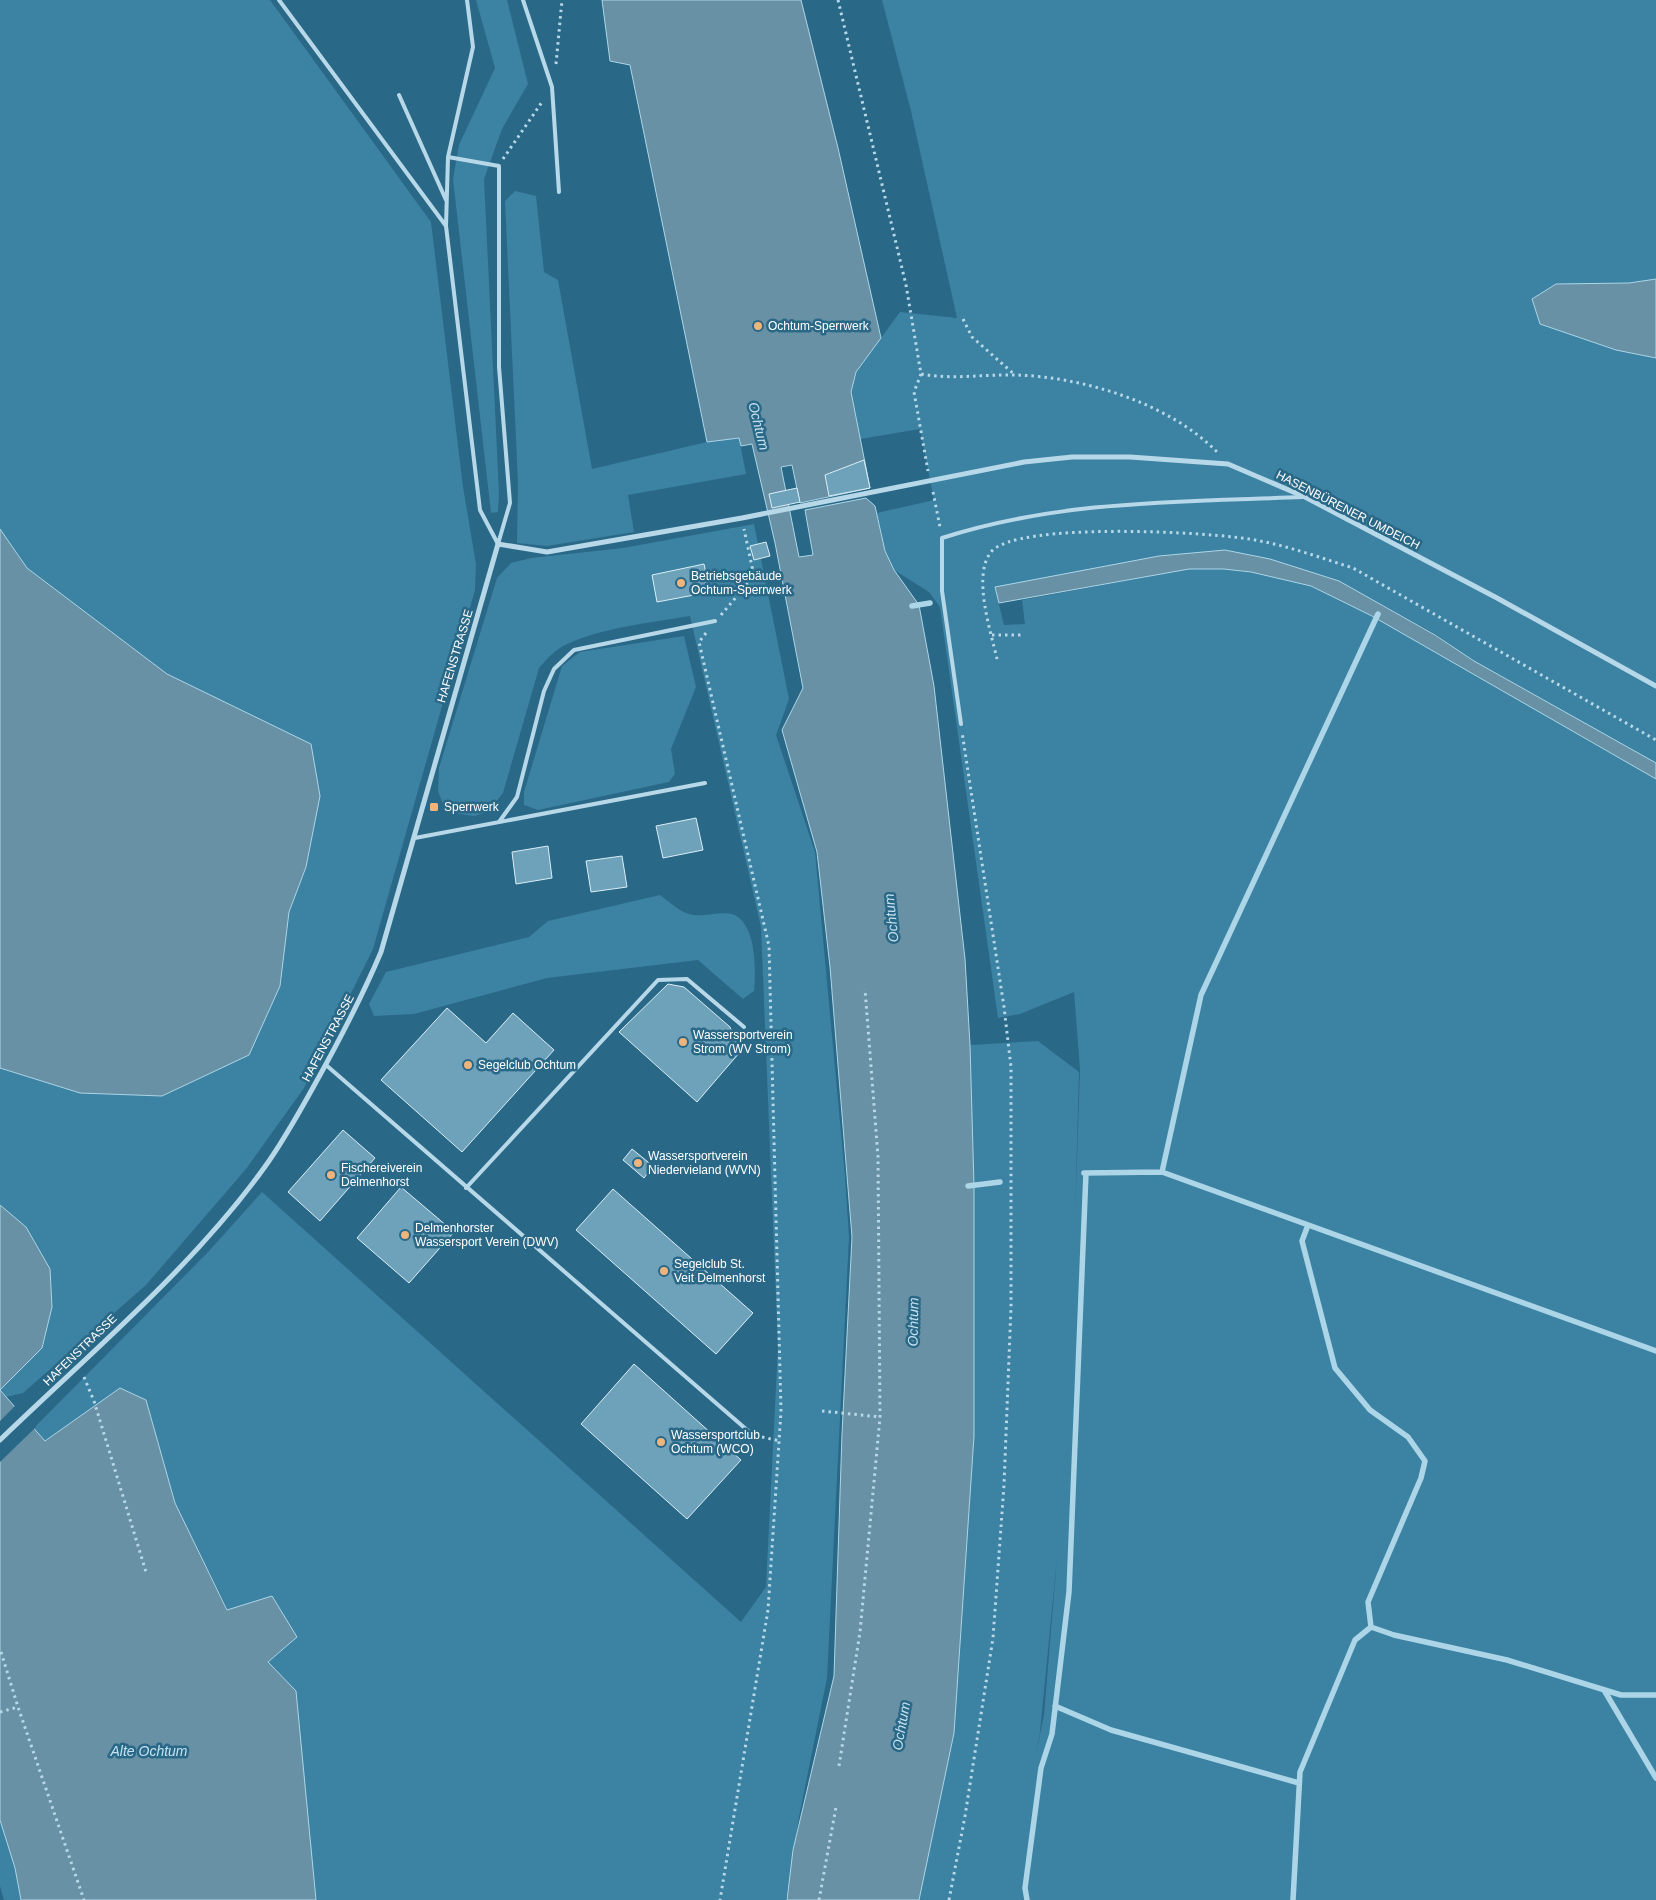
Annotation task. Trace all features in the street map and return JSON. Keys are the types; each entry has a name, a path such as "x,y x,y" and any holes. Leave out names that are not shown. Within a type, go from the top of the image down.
{"street":[{"name":"HASENBÜRENER UMDEICH","path":"498,544 547,552 742,518 1024,462 1072,457 1130,457 1228,464 1306,497 1497,598 1656,686"},
{"name":"HAFENSTRASSE","path":"0,1440 80,1366 194,1251 239,1200 287,1135 326,1065 372,974 381,952 415,838 439,744 498,544"}],"lane":[{"path":"280,0 446,226"},
{"path":"467,0 473,47 448,157 446,226 480,510 498,544"},
{"path":"523,0 552,87 559,192"},
{"path":"399,94 447,201"},
{"path":"448,157 499,166 500,367 510,503 498,544"},
{"path":"961,724 942,591 942,538 963,531 1080,507 1165,501 1306,497"},
{"path":"500,822 517,797 544,691 554,669 574,650 716,621"},
{"path":"415,838 705,783"},
{"path":"466,1188 658,980 686,979 744,1027"},
{"path":"326,1065 754,1436"}],"path":[{"path":"838,0 906,286 921,374 914,392 942,538"},
{"path":"963,319 972,337 1015,375"},
{"path":"921,374 945,378 1015,375 1052,378 1085,384 1140,403 1176,420 1209,444 1228,464"},
{"path":"720,1900 768,1610 780,1440 769,946 699,642 754,576 742,518"},
{"path":"997,659 983,588 985,569 991,552 1004,542 1075,533 1164,531 1210,533 1255,540 1304,552 1353,568 1656,740"},
{"path":"992,635 1023,635"},
{"path":"949,1900 993,1638 1004,1495 1011,1307 1010,1067 1008,1042 961,724"},
{"path":"840,1766 860,1632 880,1417 878,1157 865,989"},
{"path":"80,1366 94,1401 146,1572"},
{"path":"822,1411 880,1417"},
{"path":"754,1436 780,1440"},
{"path":"1,1652 84,1900"},
{"path":"0,1712 18,1707"},
{"path":"819,1900 836,1807"}],"shaded area":[{"path":"0,0 270,0 431,222 463,487 476,564 475,590 373,949 304,1088 246,1169 146,1285 23,1393 6,1397 0,1390 42,1348 52,1307 50,1269 26,1227 0,1205 0,1068 80,1093 280,986 289,912 306,867 310,744 167,674 27,568 0,529"},
{"path":"476,0 507,0 528,84 502,129 484,179 499,493 498,512 491,513 453,179 459,145 495,68"},
{"path":"882,0 1656,0 1656,279 1629,283 1556,284 1532,299 1540,324 1616,350 1656,358 1656,763 1474,661 1435,634 1339,581 1270,559 1159,556 995,588 1004,625 1025,624 1022,600 1189,569 1224,569 1251,572 1311,586 1372,616 1656,779 1656,1900 919,1900 954,1733 974,1436 974,1186 970,1045 1038,1041 1079,1072 1075,1217 1080,1069 1074,992 1020,1014 998,1018 940,607 929,592 894,570 885,551 877,513 934,500 920,429 860,439 851,392 856,372 900,312 957,318 911,111","holes":["1057,1558 1044,1715 1036,1754 1040,1732"]},
{"path":"515,191 536,196 544,272 558,280 592,469 707,442 739,438 746,474 628,495 634,532 547,546 517,543 518,483 505,201"},
{"path":"754,524 789,699 776,735 815,852 849,1237 827,1678 799,1817 786,1900 316,1900 310,1850 268,1662 297,1637 272,1596 228,1610 175,1503 146,1400 120,1388 45,1441 34,1428 209,1251 262,1192 741,1622 766,1587 778,1346 761,927 690,616 595,634 558,649 539,668 503,793 488,812 474,816 459,814 443,804 438,791 439,768 497,578 511,563 531,558 623,548"},
{"path":"684,636 696,687 671,749 675,774 669,782 538,810 524,805 524,792 562,666 580,652"},
{"path":"660,895 685,913 699,915 727,913 740,919 746,927 753,948 755,960 754,991 743,999 698,960 547,978 414,1014 374,1016 369,1004 386,972 529,937 548,921"},
{"path":"0,1820 15,1868 21,1900 4,1900 0,1886"}],"water":[{"name":"Ochtum","path":"602,0 801,0 838,148 881,338 856,372 851,392 870,488 800,503 792,465 781,467 799,557 813,555 805,510 866,498 875,506 885,551 894,570 919,605 934,686 965,959 970,1045 974,1186 974,1436 954,1733 919,1900 787,1900 793,1850 834,1676 842,1434 852,1237 830,967 817,852 782,730 803,688 775,543 752,444 741,446 739,438 707,442 630,65 610,61"},
{"path":"1656,279 1656,358 1616,350 1540,324 1532,299 1556,284 1629,283"},
{"path":"0,529 27,568 167,674 311,744 320,796 306,867 289,912 280,986 249,1055 162,1096 80,1093 0,1068"},
{"path":"1225,550 1270,559 1339,581 1435,635 1474,661 1656,763 1656,779 1372,616 1311,586 1251,572 1224,569 1189,569 999,603 995,587 1159,556"},
{"path":"0,1205 26,1227 50,1269 52,1307 42,1348 0,1390"},
{"name":"Alte Ochtum","path":"120,1388 146,1400 175,1503 227,1610 272,1596 297,1637 268,1662 296,1691 316,1900 21,1900 15,1868 0,1820 0,1390 45,1441"}],"pier":[{"path":"16,1405 36,1427 0,1462 0,1421"}],"building":[{"path":"864,460 870,488 829,496 825,475"},
{"path":"797,488 800,502 772,508 769,494"},
{"path":"766,542 770,556 754,560 750,546"},
{"name":"Betriebsgebäude Ochtum-Sperrwerk","path":"704,564 710,592 657,602 652,575"},
{"path":"696,818 703,850 663,858 656,826"},
{"path":"548,846 552,878 516,884 512,852"},
{"path":"622,856 627,887 591,892 586,861"},
{"name":"Wassersportverein Strom (WV Strom)","path":"668,984 684,987 730,1027 740,1052 697,1102 619,1032"},
{"name":"Segelclub Ochtum","path":"447,1008 486,1043 513,1013 554,1050 462,1152 381,1080"},
{"name":"Fischereiverein Delmenhorst","path":"343,1130 375,1158 320,1221 288,1192"},
{"name":"Wassersportverein Niedervieland (WVN)","path":"632,1149 653,1166 644,1178 623,1160"},
{"name":"Delmenhorster Wassersport Verein (DWV)","path":"401,1187 454,1232 409,1283 357,1238"},
{"name":"Segelclub St. Veit Delmenhorst","path":"613,1189 753,1313 716,1354 576,1230"},
{"name":"Wassersportclub Ochtum (WCO)","path":"634,1364 741,1460 687,1519 581,1424"}],"waterway":[{"path":"912,606 930,603"},
{"path":"1162,1172 1201,995 1378,614"},
{"path":"1084,1173 1162,1172 1656,1351"},
{"path":"1027,1900 1025,1888 1041,1768 1052,1734 1069,1592 1086,1173"},
{"path":"968,1186 1000,1182"},
{"path":"1308,1225 1302,1241 1335,1368 1370,1410 1408,1437 1425,1461 1421,1478 1368,1602 1371,1627"},
{"path":"1293,1900 1300,1772 1355,1640 1371,1627 1394,1635 1507,1660 1621,1695 1656,1695"},
{"path":"1604,1690 1656,1778"},
{"path":"1055,1706 1111,1730 1299,1783"}],"place":[{"name":"Ochtum-Sperrwerk","path":"758,326"},
{"name":"Betriebsgebäude Ochtum-Sperrwerk","path":"681,583"},
{"name":"Sperrwerk","path":"434,807"},
{"name":"Wassersportverein Strom (WV Strom)","path":"683,1042"},
{"name":"Segelclub Ochtum","path":"468,1065"},
{"name":"Wassersportverein Niedervieland (WVN)","path":"638,1163"},
{"name":"Fischereiverein Delmenhorst","path":"331,1175"},
{"name":"Delmenhorster Wassersport Verein (DWV)","path":"405,1235"},
{"name":"Segelclub St. Veit Delmenhorst","path":"664,1271"},
{"name":"Wassersportclub Ochtum (WCO)","path":"661,1442"}]}
